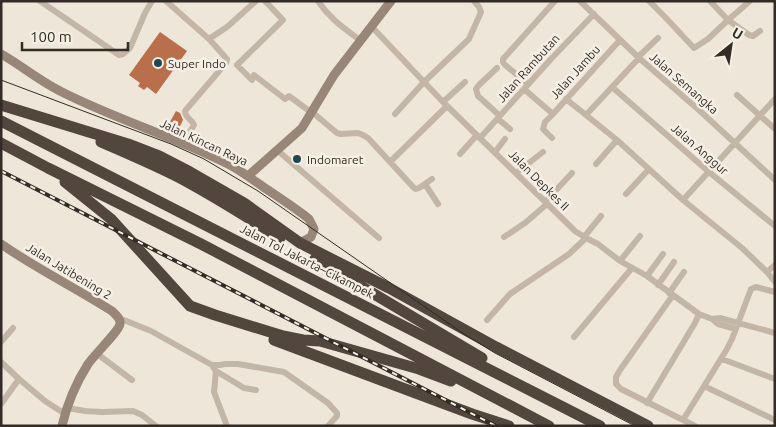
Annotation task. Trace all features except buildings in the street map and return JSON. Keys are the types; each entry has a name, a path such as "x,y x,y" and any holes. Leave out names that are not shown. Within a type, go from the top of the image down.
{"highway":[{"path":"1,105 128,144 159,156 244,203 300,244 388,288 648,426"},
{"name":"Jalan Tol Jakarta–Cikampek","path":"1,121 602,426"},
{"path":"56,122 185,181 493,364 602,426"},
{"path":"1,143 201,244 549,426"},
{"path":"48,168 111,219 190,306 283,336 320,341 419,369 471,389 549,426"},
{"path":"215,315 252,332 509,426"}],"main road":[{"name":"Jalan Kincan Raya","path":"1,54 62,92 114,116 183,144 248,176 302,128 310,111 334,75 391,1"},
{"path":"248,176 309,219 314,229 310,237 300,244"},
{"name":"Jalan Jatibening 2","path":"1,244 37,268 105,306 120,320"},
{"path":"62,426 66,411 82,374 96,353 117,331 120,320"}],"street":[{"path":"40,1 119,55 130,48 152,1"},
{"path":"166,1 209,39 227,59 185,111 186,116 194,125 183,144"},
{"path":"265,1 283,20 237,65 252,80 254,75 285,99 289,96 337,133 358,132 368,138 414,188 416,189 432,179"},
{"path":"318,1 335,22 361,41"},
{"path":"395,114 424,82 469,39 481,12 474,1"},
{"name":"Jalan Jambu","path":"554,1 503,59 504,64 553,114 620,40"},
{"name":"Jalan Semangka","path":"580,1 638,57 775,180"},
{"path":"649,1 694,48 708,39 750,1"},
{"path":"710,1 728,20 749,36 753,36 760,31"},
{"path":"209,39 227,27 253,2"},
{"name":"Jalan Rambutan","path":"460,154 499,117 594,14"},
{"name":"Jalan Depkes II","path":"372,27 445,104 575,231 646,276 699,314 712,319 720,318 737,326 775,333"},
{"path":"586,115 638,57 658,38"},
{"path":"496,68 476,89 478,96 510,129"},
{"path":"390,162 465,82"},
{"name":"Jalan Anggur","path":"612,87 709,172 775,226"},
{"path":"737,95 775,129"},
{"path":"566,99 617,140 683,200 742,248 775,282"},
{"path":"683,200 775,99"},
{"path":"552,138 543,129 545,122 553,114"},
{"path":"495,152 505,139"},
{"path":"596,164 617,140"},
{"path":"277,150 379,238"},
{"path":"516,173 543,152"},
{"path":"626,194 649,169"},
{"path":"504,237 525,223 546,203 572,173"},
{"path":"425,184 438,204"},
{"path":"487,320 510,294 569,254 585,238 601,216"},
{"path":"620,261 640,236"},
{"path":"646,276 663,254"},
{"path":"658,285 674,262"},
{"path":"767,272 775,265"},
{"path":"574,338 632,268"},
{"path":"684,272 620,370 616,377 616,384 621,389 647,403 695,426"},
{"path":"683,420 722,359 751,289 756,287 775,292"},
{"path":"647,403 699,314"},
{"path":"120,320 151,332 214,368 244,388 256,390"},
{"path":"1,342 13,328"},
{"path":"96,353 132,380"},
{"path":"722,359 775,379"},
{"path":"1,362 45,401 66,411 132,411 142,414 156,426"},
{"path":"214,368 225,364 238,364 284,372 328,403 337,413 337,416 328,426"},
{"path":"214,368 214,392 227,426"},
{"path":"1,404 19,379"},
{"path":"704,386 775,420"}],"tram line":[{"path":"1,80 171,144 204,159 258,191 464,334 495,353 635,426"}],"railway":[{"path":"1,171 496,426"}],"place":[{"name":"Super Indo","path":"158,63"},
{"name":"Indomaret","path":"297,159"}]}
